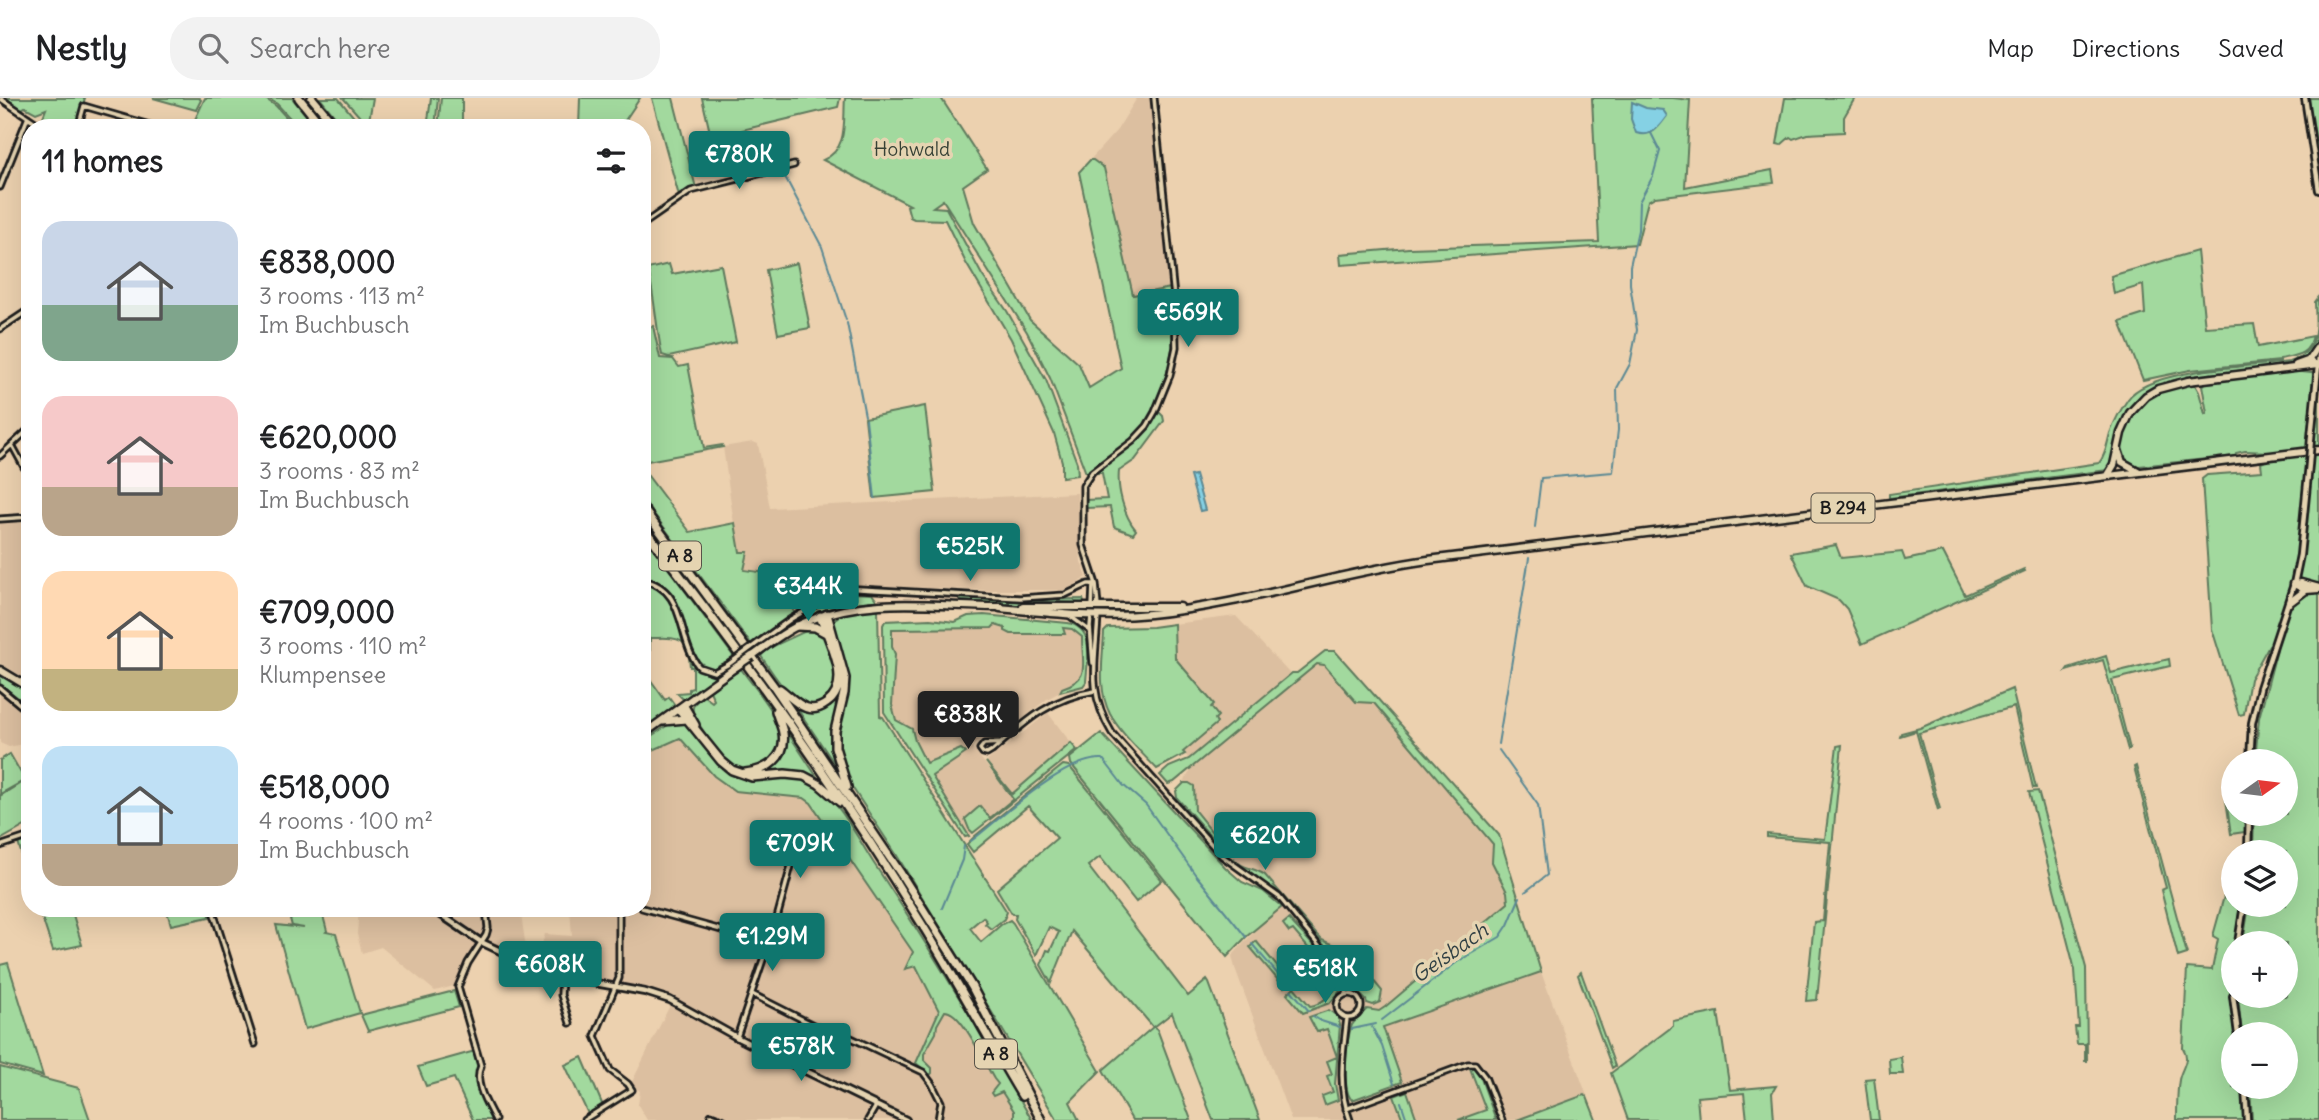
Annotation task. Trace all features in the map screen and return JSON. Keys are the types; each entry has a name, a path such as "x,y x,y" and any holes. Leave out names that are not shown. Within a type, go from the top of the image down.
{"highway":[{"path":"299,98 316,119"},
{"path":"312,98 330,119"},
{"name":"A 8","path":"651,519 773,685 849,795 972,988 1038,1120"},
{"name":"A 8","path":"651,538 847,808 949,968 1038,1120"},
{"path":"773,685 804,708 821,707 832,699 838,690 839,674 826,634 824,615"},
{"path":"824,615 845,678 835,731 835,747 849,795"},
{"path":"797,626 815,627 826,634"},
{"path":"681,707 686,719 697,729"},
{"path":"681,707 721,761 741,774 752,777 785,774 804,776 819,784 847,808"},
{"path":"741,774 764,769 778,756 783,735 775,707"},
{"path":"663,721 686,719"}],"main road":[{"path":"2291,367 2307,361 2319,345"},
{"path":"2307,361 2318,365"},
{"path":"2108,475 2114,465 2130,413 2140,401 2158,388 2188,381 2318,365"},
{"path":"2118,448 2122,462 2140,472"},
{"name":"B 294","path":"651,729 706,690 731,666 797,626 824,615 881,604 1146,615 1257,598 1418,561 2319,450"},
{"path":"2294,584 2301,583 2319,589"},
{"path":"2294,584 2306,590 2319,589"},
{"path":"2289,603 2306,590"},
{"name":"B 294","path":"1000,608 1066,614 1095,611"},
{"path":"0,670 21,683"}],"street":[{"path":"1154,98 1176,316 1176,347 1170,375 1147,426 1133,441 1092,472 1083,486 1083,545 1094,584 1095,691 1102,716 1112,733 1222,856 1279,897 1341,973 1347,994"},
{"path":"2305,98 2319,190"},
{"path":"1,99 31,119"},
{"path":"80,119 84,106 129,119"},
{"path":"0,187 21,134"},
{"path":"651,219 691,191 793,164"},
{"path":"0,329 21,315"},
{"path":"2251,749 2252,723 2259,688 2294,584 2319,356"},
{"path":"0,456 21,436"},
{"path":"12,445 21,462"},
{"path":"0,519 21,518"},
{"path":"651,583 660,586 674,600 691,653 699,667 714,672 731,666 791,619 843,589"},
{"path":"787,585 1020,598 1065,595 1094,584"},
{"path":"1094,667 1090,632 1095,611"},
{"path":"1066,614 1090,632"},
{"path":"0,688 21,706"},
{"path":"1001,743 984,744 980,749 987,754 1001,743 1049,705 1077,694 1095,691"},
{"path":"0,846 21,839"},
{"path":"737,1037 768,943 791,859 782,846 768,843"},
{"path":"651,910 768,943"},
{"path":"215,917 255,1044"},
{"path":"444,917 481,942 522,962 562,976 657,995 906,1120"},
{"path":"487,917 488,928 458,987 481,1066 480,1087 495,1120"},
{"path":"584,1120 632,1090 610,1070 595,1037 619,978 620,917"},
{"path":"562,976 561,995 570,1023"},
{"path":"752,994 821,1029 843,1034 923,1072 941,1102 938,1120"},
{"path":"1347,994 1357,997 1362,1006 1357,1016 1347,1018 1340,1014 1338,1000 1347,994"},
{"path":"1347,1018 1341,1079 1350,1120"},
{"path":"1346,1109 1468,1064 1475,1064 1485,1077 1502,1120"},
{"path":"2246,1099 2247,1120"},
{"path":"868,1120 876,1106"},
{"path":"712,1115 724,1120"}],"shaded area":[{"path":"1137,98 1151,98 1170,288 1133,295 1104,168 1090,160 1117,130"},
{"path":"753,442 758,444 770,508 1077,493 1081,562 1087,577 1066,590 972,590 792,582 789,576 744,570 747,552 740,553 737,545 723,447"},
{"path":"21,522 21,676 0,663 0,523"},
{"path":"1236,616 1290,674 1296,673 1325,651 1335,651 1499,835 1541,972 1596,1120 1291,1120 1232,956 1267,918 1288,901 1263,879 1244,869 1177,796 1190,771 1189,759 1183,752 1217,722 1210,707 1213,704 1175,658 1174,624"},
{"path":"994,622 1073,628 1087,641 1080,687 1060,692 1047,699 997,739 981,740 971,746 1013,799 990,819 983,807 965,821 973,833 969,836 932,775 966,753 965,751 927,774 891,717 888,628"},
{"path":"0,688 21,706 21,744 9,747 0,743"},
{"path":"1048,713 1071,743 1011,794 986,762"},
{"path":"680,738 714,776 805,798 811,803 913,952 905,966 916,966 939,1011 950,1011 961,1021 998,1083 999,1086 991,1093 994,1096 1000,1092 1005,1095 1014,1111 1014,1117 1010,1120 647,1120 638,1105 640,1091 631,1084 673,999 662,992 642,987 594,980 536,965 545,934 572,936 571,917 651,917 651,751"},
{"path":"358,917 521,917 528,961 480,937 454,986 435,991 381,947 362,953 357,934"}],"green space":[{"path":"6,98 85,98 79,119 42,119 46,109 36,113 25,107 20,110"},
{"path":"153,98 199,98 201,100 196,110"},
{"path":"205,98 264,98 288,119 195,119"},
{"path":"268,98 292,98 309,119 291,119"},
{"path":"320,98 338,98 356,119 337,119"},
{"path":"343,98 373,98 369,119 362,119"},
{"path":"431,98 438,98 436,119 428,119"},
{"path":"441,98 462,98 462,119 439,119"},
{"path":"580,98 640,98 626,119 579,119"},
{"path":"652,98 673,98 696,188 679,196"},
{"path":"702,98 840,98 838,107 742,130 740,147 715,154"},
{"name":"Hohwald","path":"845,98 941,98 987,169 963,186 974,223 1030,320 1079,364 1089,388 1121,368 1079,172 1090,160 1104,168 1133,295 1171,288 1173,305 1170,363 1155,408 1164,421 1135,460 1119,471 1122,502 1136,530 1133,534 1114,527 1110,507 1086,508 1085,500 1107,499 1102,473 1086,473 1050,378 1027,332 943,200 933,207 946,208 982,275 1007,311 1046,380 1077,463 1078,475 1062,477 1062,462 1054,433 1011,339 966,263 945,220 914,219 910,217 907,206 910,205 823,160 837,149 841,141"},
{"path":"1592,98 1690,100 1685,187 1772,170 1774,183 1655,197 1648,201 1637,244 1341,265 1340,254 1409,248 1599,242"},
{"path":"1785,98 1855,98 1844,117 1844,132 1807,134 1793,139 1790,137 1781,145 1777,144"},
{"path":"2308,98 2319,98 2319,167 2318,161"},
{"path":"2197,251 2205,327 2254,324 2258,347 2313,336 2305,351 2280,361 2190,370 2143,380 2120,322 2145,314 2143,285 2114,294 2111,276"},
{"path":"797,263 810,328 778,334 766,270"},
{"path":"669,264 672,274 721,265 736,342 669,357 662,355 651,286 651,268"},
{"path":"2318,298 2316,339 2307,359 2265,368 2178,379 2148,391 2135,402 2125,417 2108,470 1889,498 1889,494 2099,463 2118,416 2128,399 2140,389 2179,375 2289,362 2306,352 2314,339 2315,302"},
{"path":"651,327 660,358 673,359 679,367 688,365 704,448 723,447 651,460"},
{"path":"2294,371 2319,374 2319,1120 2252,1120 2251,1099 2298,1099 2298,1022 2241,1022 2239,1008 2298,1008 2298,931 2245,931 2247,917 2298,917 2298,840 2253,840 2254,826 2298,826 2298,749 2256,749 2259,718 2277,649 2269,645 2250,679 2244,714 2239,715 2212,629 2202,479 2207,475 2262,471 2261,463 2270,459 2269,452 2245,451 2236,453 2236,456 2139,466 2128,463 2121,448 2134,414 2146,399 2157,392 2194,383 2205,414 2207,413 2202,385"},
{"path":"925,406 935,492 874,498 865,418"},
{"path":"651,480 690,532 735,523 740,552 748,552 744,570 782,575 782,588 828,590 832,595 807,607 802,600 791,606 795,614 751,644 651,510"},
{"path":"651,545 734,657 724,665 712,669 701,663 694,653 679,610 671,596 660,585 651,581"},
{"path":"1836,545 1841,558 1902,552 1905,560 1943,552 1965,595 2024,569 2025,571 1862,644 1847,609 1839,600 1807,586 1791,553"},
{"path":"651,586 660,590 671,603 698,666 708,673 723,671 687,699 677,693 689,692 689,689 693,688 693,667 690,667 684,643 674,638 651,638"},
{"path":"852,593 872,594 877,601 842,605 819,612 797,621 760,645 804,614"},
{"path":"959,597 1083,599 1084,603 1042,602 1018,605 961,601"},
{"path":"878,609 880,716 1007,912 1004,919 991,929 985,924 987,922 983,917 970,928 981,942 1002,924 1010,920 1013,923 1100,1071 1070,1102 1079,1120 1057,1120 896,854 848,781 836,741 846,696 833,621 841,614"},
{"path":"984,615 1077,626 1086,638 1088,665 1083,686 1060,692 1062,688 1077,680 1083,670 1082,637 1072,629 1063,628 1065,634 1011,634 1005,631 1005,628 995,625 992,628 892,629 892,647 895,654 892,705 896,720 912,729 926,763 961,749 966,753 932,776 969,836 965,837 884,712 883,625 885,621 930,619 955,622 968,616"},
{"path":"1174,624 1175,658 1214,704 1211,707 1218,716 1215,719 1217,723 1183,752 1185,754 1157,769 1120,729 1106,704 1102,673 1104,632 1108,628"},
{"path":"810,629 824,636 837,679 833,695 819,705 810,706 801,703 785,690 761,656 767,649"},
{"path":"1325,651 1335,651 1499,835 1541,972 1383,1027 1402,1082 1352,1100 1347,1086 1346,1064 1353,1023 1367,1009 1379,1011 1385,1007 1508,903 1507,892 1492,862 1493,844 1374,703 1356,702 1324,665 1317,664 1174,782 1168,784 1160,775 1169,767 1189,759 1292,673 1297,673"},
{"path":"2106,656 2111,673 2169,659 2170,666 2112,680 2130,749 2128,750 2103,660 2066,671 2068,668"},
{"path":"752,662 843,793 960,977 750,663"},
{"path":"741,669 771,709 781,738 769,763 743,769 726,761 718,753 694,716 693,709 696,702 704,696 712,702 714,700 710,691"},
{"path":"0,674 21,687 21,700 0,684"},
{"path":"651,680 665,700 669,697 674,704 672,710 651,725"},
{"path":"843,680 833,752 834,763 796,707 818,710"},
{"path":"2012,689 2036,788 2033,788 2014,707 1919,733 1940,809 1938,810 1916,731 1900,736 1901,733 1920,728"},
{"path":"684,722 720,764 735,775 755,779 797,778 826,793 848,821 1032,1120 1010,1120 1014,1117 1014,1111 1002,1092 993,1096 991,1093 998,1084 965,1028 952,1013 945,1011 924,1054 924,1060 932,1068 932,1073 930,1075 916,1063 939,1011 916,966 905,969 913,952 811,803 804,798 735,791 714,776 680,738 651,751 651,736 671,723"},
{"path":"786,730 821,783 809,777 755,774 774,764"},
{"path":"1101,733 1225,867 1242,882 1263,891 1282,907 1227,957 1071,764 1070,758"},
{"path":"1071,743 1077,750 973,833 969,829 965,819 980,806 990,818 1013,799 986,762 1012,794"},
{"path":"1842,745 1817,1000 1806,1001 1814,922 1823,921 1830,842 1767,837 1767,834 1825,839 1837,746"},
{"path":"10,754 21,773 21,782 0,794 0,760"},
{"path":"1063,765 1069,766 1162,880 1136,902 1100,857 1088,866 1188,996 1207,980 1260,1120 1213,1120 1172,1013 1154,1027 1191,1120 1132,1120 1103,1070 1153,1027 1072,931 1051,983 1041,965 1059,932 1049,927 1036,955 1015,919 1016,914 1012,914 997,889 1057,838 1028,806 973,852 967,844"},
{"path":"2136,766 2187,954 2178,957 2161,890 2166,888 2134,767"},
{"path":"21,783 21,828 0,840 0,796"},
{"path":"1184,783 1194,786 1195,811 1228,852 1228,856 1177,798 1176,791"},
{"path":"2038,791 2086,968 2087,1061 2085,1044 2077,1044 2075,1027 2079,1027 2075,970 2029,792"},
{"path":"2230,826 2245,826 2245,832 2231,834"},
{"path":"1233,858 1265,875 1322,940 1350,952 1382,991 1380,1002 1373,1005 1367,1003 1354,989 1344,968 1278,892 1237,865"},
{"path":"2221,907 2221,917 2238,917 2237,931 2221,931 2221,1008 2233,1008 2234,1022 2221,1022 2221,1099 2242,1099 2243,1120 2177,1120 2179,1080 2186,1060 2183,1048 2187,968 2212,970 2218,939 2213,936"},
{"path":"42,917 74,917 82,945 53,951"},
{"path":"169,917 209,917 171,925"},
{"path":"290,917 323,917 326,932 336,934 360,1013 305,1029 276,925 304,928 292,926"},
{"path":"1289,919 1327,962 1339,981 1341,990 1330,1003 1303,1013 1287,994 1294,987 1310,1006 1327,998 1338,983 1293,930 1289,932 1283,924"},
{"path":"1256,941 1290,982 1284,987 1250,947"},
{"path":"8,963 43,1076 0,1064 0,965"},
{"path":"1581,972 1615,1066 1612,1068 1578,975"},
{"path":"454,991 459,1007 368,1031 361,1015"},
{"path":"1329,1010 1338,1017 1340,1025 1335,1084 1338,1100 1325,1105 1322,1096 1333,1092 1327,1076 1332,1074 1327,1061 1337,1057 1327,1029 1317,1032 1309,1017"},
{"path":"1718,1012 1730,1090 1776,1086 1772,1093 1774,1120 1747,1120 1744,1093 1697,1097 1699,1120 1628,1120 1611,1073 1673,1026 1673,1021"},
{"path":"475,1051 478,1081 494,1120 473,1120 454,1078 426,1086 418,1067"},
{"path":"582,1057 603,1106 589,1116 565,1065"},
{"path":"1901,1057 1903,1074 1890,1074 1889,1059"},
{"path":"0,1067 79,1088 90,1120 0,1120"},
{"path":"1470,1068 1475,1068 1479,1073 1496,1120 1458,1120 1486,1110"},
{"path":"1874,1078 1879,1120 1870,1120 1865,1079"},
{"path":"1407,1091 1417,1120 1403,1120 1394,1096"},
{"path":"1584,1095 1596,1120 1517,1120"}],"water":[{"path":"1632,102 1646,108 1663,110 1667,116 1651,133 1636,133 1631,119"},
{"path":"1195,475 1205,510 1200,511 1190,476"}],"waterway":[{"path":"1535,527 1541,478 1613,472 1618,430 1617,388 1630,364 1637,330 1630,266 1638,230 1639,202 1653,176 1660,151 1651,133"},
{"path":"782,171 822,247 846,320"},
{"path":"847,323 865,416"},
{"path":"866,419 875,498"},
{"name":"Geisbach","path":"1498,744 1529,558"},
{"name":"Geisbach","path":"1499,750 1538,805 1547,875 1525,892"},
{"name":"Geisbach","path":"971,841 1053,778 1071,767 1103,759 1123,785 1146,805 1195,874 1246,937"},
{"path":"942,908 962,860 964,846"},
{"name":"Geisbach","path":"1382,1020 1457,962 1500,937 1520,897"},
{"name":"Geisbach","path":"1252,944 1287,985"},
{"name":"Geisbach","path":"1291,990 1309,1011"},
{"name":"Geisbach","path":"1313,1016 1340,1027"},
{"name":"Geisbach","path":"1352,1029 1376,1024"},
{"path":"1371,1025 1382,1046 1394,1084"},
{"path":"1401,1102 1407,1120"}]}
